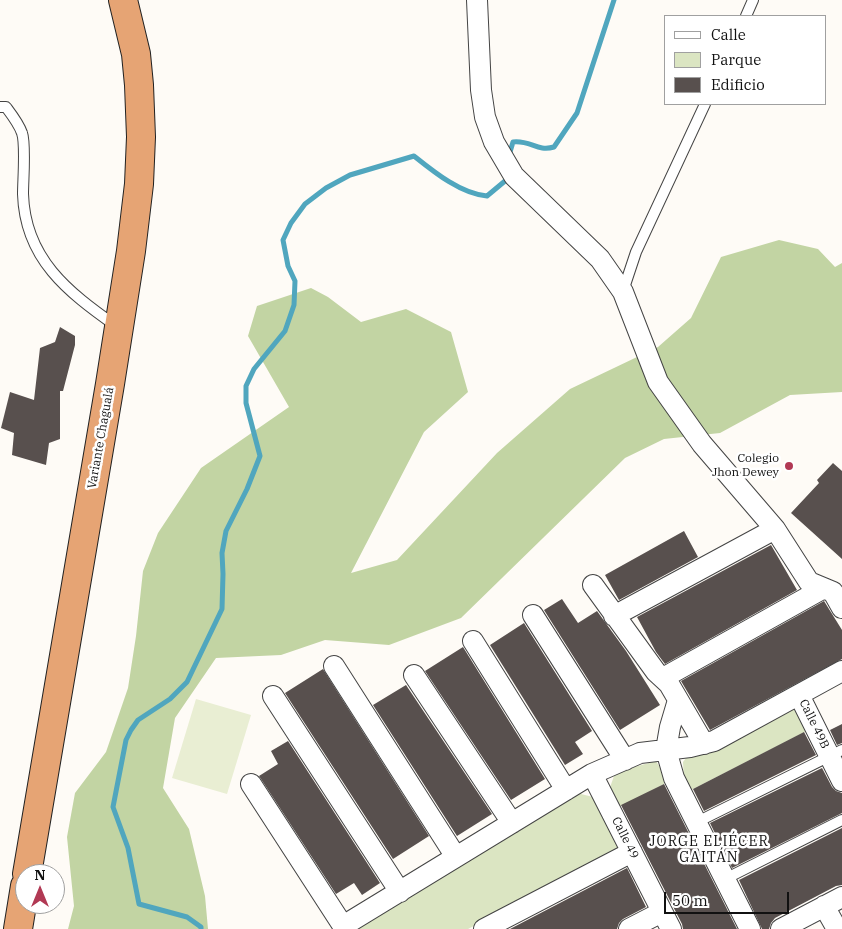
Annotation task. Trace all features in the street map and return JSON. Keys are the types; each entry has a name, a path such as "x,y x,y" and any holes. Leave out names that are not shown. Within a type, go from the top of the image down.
{"highway":[{"name":"Variante Chagualá","path":"29,864 63,670 119,328 139,184 141,137 139,85 136,54 123,0"},
{"path":"18,929 20,914"}],"street":[{"path":"477,0 481,90 485,117 494,142 514,176 600,259 623,292 658,382 702,444 775,529 809,582 836,599"},
{"path":"614,616 775,529"},
{"path":"593,585 656,672 669,684 704,744"},
{"path":"662,678 836,599"},
{"path":"533,615 625,760"},
{"path":"473,640 566,790"},
{"path":"334,666 456,857"},
{"path":"251,784 343,926 592,774 640,753 714,741 842,671"},
{"path":"414,675 512,823"},
{"name":"Calle 49B","path":"799,695 836,753 842,781"},
{"path":"272,696 400,892"},
{"path":"678,700 666,750 674,778 750,929"},
{"name":"Calle 49","path":"592,774 666,921"},
{"path":"484,929 632,852"},
{"path":"780,929 842,897"},
{"path":"824,906 837,929"},
{"path":"630,929 666,921"}],"lane":[{"path":"746,15 753,0"},
{"path":"623,292 636,252 705,105"},
{"path":"0,107 6,108 23,134 23,196 28,229 38,253 56,276 80,300 119,328"},
{"path":"697,822 836,753"},
{"path":"725,879 842,820"}],"green space":[{"path":"779,240 818,249 835,267 842,263 842,392 790,395 720,433 664,439 625,458 461,618 389,645 325,640 281,655 216,658 175,718 163,788 189,829 205,896 208,929 68,929 74,906 67,837 75,793 106,752 128,688 143,571 158,533 201,468 289,407 248,336 257,306 311,288 328,297 361,322 406,309 451,332 468,392 424,432 351,573 397,560 497,453 570,389 658,347 691,318 721,257"},
{"path":"196,699 251,715 227,794 172,778"},
{"path":"790,709 798,711 808,727 805,732 691,790 684,781 683,762 689,754"},
{"path":"656,761 665,776 664,784 619,807 608,793 614,776 627,769"},
{"path":"577,793 597,798 622,850 468,929 356,929"}],"building":[{"path":"60,327 75,336 75,345 63,391 60,391 60,439 49,443 46,465 12,455 14,433 1,428 10,392 34,400 40,348 55,342"},
{"path":"833,463 842,471 842,559 791,513 819,483 817,480"},
{"path":"684,531 698,557 619,600 605,575"},
{"path":"771,545 797,590 665,664 656,652 637,617"},
{"path":"562,599 578,623 597,611 626,651 660,705 620,730 544,610"},
{"path":"824,601 842,630 842,659 710,730 681,681"},
{"path":"524,623 592,731 575,742 583,754 565,765 490,645"},
{"path":"463,647 545,779 511,800 425,671"},
{"path":"323,669 429,836 393,859 285,693"},
{"path":"406,685 492,814 457,836 373,705"},
{"path":"842,724 842,743 837,745 830,730"},
{"path":"804,732 816,755 704,811 693,789"},
{"path":"288,741 380,883 362,895 354,883 336,894 259,776 278,764 271,751"},
{"path":"822,768 832,787 842,793 842,813 732,868 710,823"},
{"path":"664,784 737,929 683,929 621,805"},
{"path":"842,828 842,885 836,886 775,918 769,929 762,929 739,880"},
{"path":"627,868 646,907 623,919 617,929 510,929"}],"waterway":[{"path":"510,152 513,142 543,148 554,147 577,113 614,0"},
{"path":"201,929 201,927 187,917 139,904 128,848 113,807 126,740 131,730 138,720 170,699 187,682 222,609 222,553 226,531 247,489 260,456 246,403 246,386 254,369 285,331 294,305 295,281 288,266 283,240 291,223 305,204 326,188 350,175 414,156 448,181 477,194 487,196 505,181"}],"place":[{"name":"Colegio Jhon Dewey","path":"789,466"}],"district":[{"name":"JORGE ELIÉCER GAITÁN","path":"709,850"}]}
